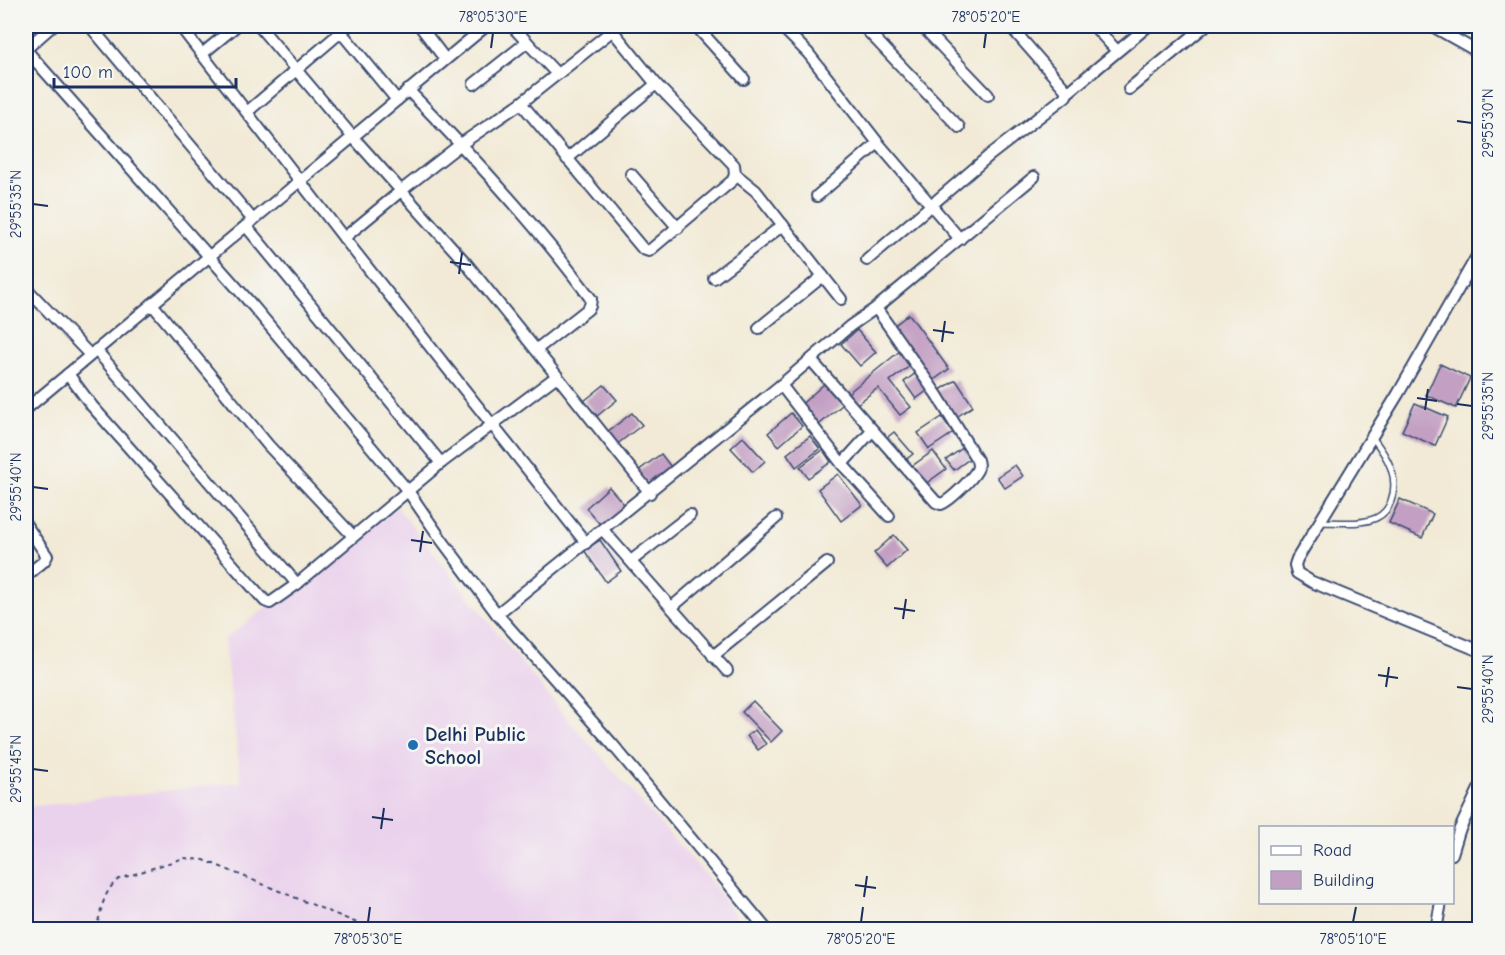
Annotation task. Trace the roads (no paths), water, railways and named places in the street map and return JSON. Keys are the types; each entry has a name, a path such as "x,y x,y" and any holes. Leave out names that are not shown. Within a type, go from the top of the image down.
{"street":[{"path":"52,26 26,50 209,256 408,490 497,614 613,745 767,930"},
{"path":"90,26 441,463"},
{"path":"180,26 344,238 586,543"},
{"path":"202,54 236,26"},
{"path":"259,26 537,350 650,493"},
{"path":"420,26 445,59"},
{"path":"26,409 486,26"},
{"path":"512,26 557,74"},
{"path":"696,26 744,79"},
{"path":"781,26 808,53 878,142 960,239"},
{"path":"863,26 959,127"},
{"path":"922,26 988,95"},
{"path":"1010,26 1066,90 1066,94"},
{"path":"1094,26 1117,51"},
{"path":"867,260 993,152 1055,106 1066,94 1148,26"},
{"path":"1129,89 1205,26"},
{"path":"1432,26 1479,53"},
{"path":"247,112 342,28 397,100"},
{"path":"344,238 461,144 520,103 615,28 656,84 734,165 733,180 654,248 645,250 520,103"},
{"path":"474,84 527,42"},
{"path":"567,159 656,84"},
{"path":"408,90 461,144 572,273 591,299 592,302 588,309 537,350"},
{"path":"817,196 878,142"},
{"path":"632,174 678,228"},
{"path":"735,174 756,191 842,299"},
{"path":"497,614 650,493 781,386 850,326 876,308 1034,177"},
{"path":"714,278 783,225"},
{"path":"1479,251 1372,437 1296,559 1295,565 1297,573 1312,582 1479,651"},
{"path":"759,328 823,276"},
{"path":"26,288 93,353 297,584"},
{"path":"152,304 268,444 353,536"},
{"path":"811,360 936,502 941,504 949,500 977,469 977,460 937,395 876,308"},
{"path":"68,374 92,406 265,601 273,602 441,463 557,376"},
{"path":"781,386 842,464 889,516"},
{"path":"842,464 872,431"},
{"path":"631,561 690,515"},
{"path":"672,607 776,518"},
{"path":"26,525 47,556 26,576"},
{"path":"603,530 727,671"},
{"path":"713,656 827,563"},
{"path":"1454,847 1479,787"},
{"path":"1436,930 1441,904"}],"lane":[{"path":"1320,522 1351,522 1377,518 1390,505 1394,494 1394,478 1383,451 1372,437"}],"place":[{"name":"Delhi Public School","path":"413,745"}]}
